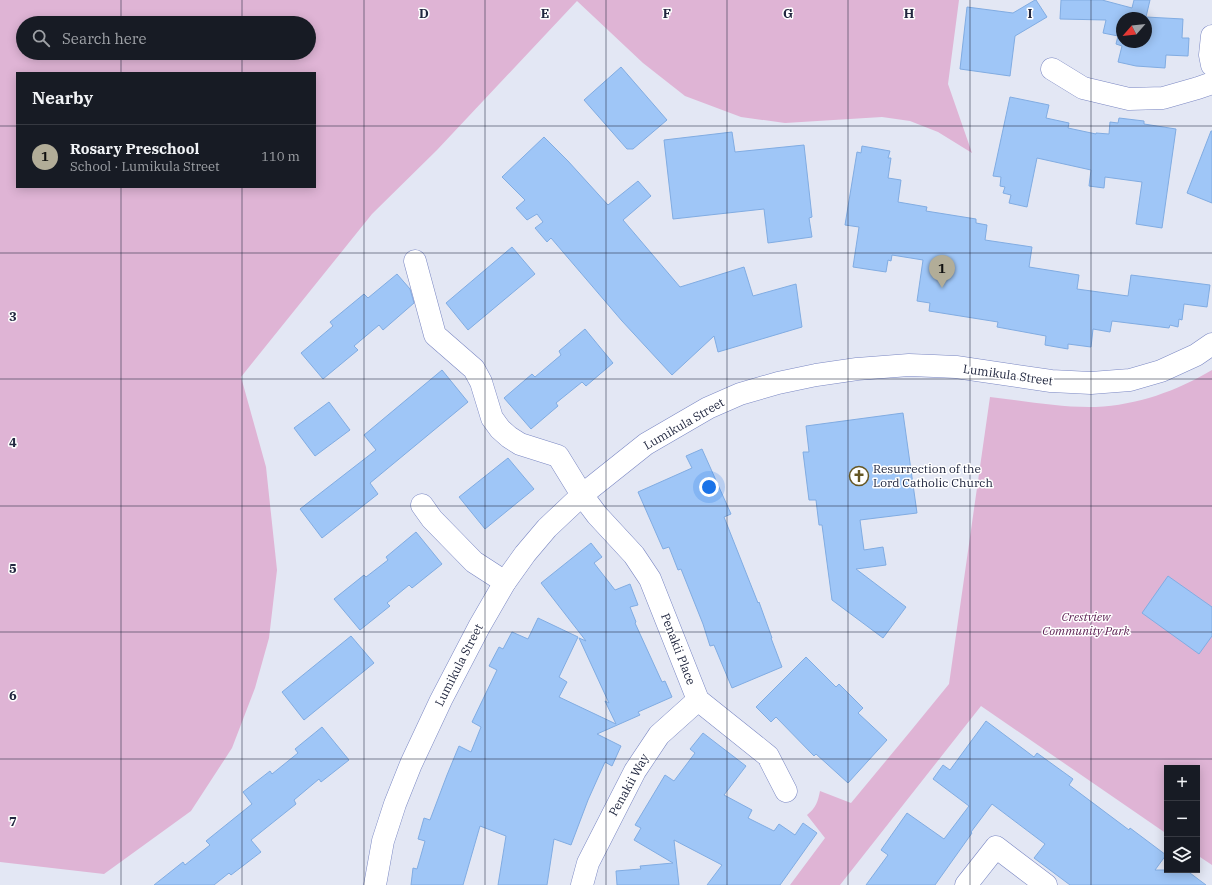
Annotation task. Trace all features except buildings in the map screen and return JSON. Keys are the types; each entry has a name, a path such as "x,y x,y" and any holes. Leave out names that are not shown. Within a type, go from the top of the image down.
{"street":[{"path":"1212,36 1210,55 1212,65"},
{"path":"1052,69 1083,88 1129,99 1163,98 1212,83"},
{"name":"Penakii Place","path":"415,261 435,335 474,369 481,382 492,418 500,429 520,444 558,456 582,495 597,515 634,555 650,579 698,700 768,756 786,791"},
{"name":"Lumikula Street","path":"375,885 383,841 410,764 479,627 505,582 525,554 547,528 582,495 646,444 708,408 740,394 778,383 816,375 857,369 909,365 956,368 1051,381 1091,383 1130,380 1161,371 1196,355 1212,344"},
{"path":"422,505 432,518 474,562 505,582"},
{"name":"Penakii Way","path":"582,885 588,863 635,770 659,735 698,700"},
{"path":"966,885 996,847 1046,885"}],"green space":[{"path":"0,0 959,0 948,84 972,153 938,132 910,121 882,117 785,123 741,117 685,96 643,63 577,1 437,150 372,214 241,377 266,467 277,570 269,638 255,688 232,748 191,811 104,874 0,862"},
{"name":"Crestview Community Park","path":"1212,370 1212,865 1200,857 1200,765 1164,765 1164,832 981,706 840,885 790,885 825,838 807,815 813,810 820,791 851,803 949,684 990,397 1043,404 1083,407 1111,406 1156,396 1199,378"}],"place":[{"name":"Rosary Preschool","path":"942,288"},
{"name":"Resurrection of the Lord Catholic Church","path":"859,476"}]}
